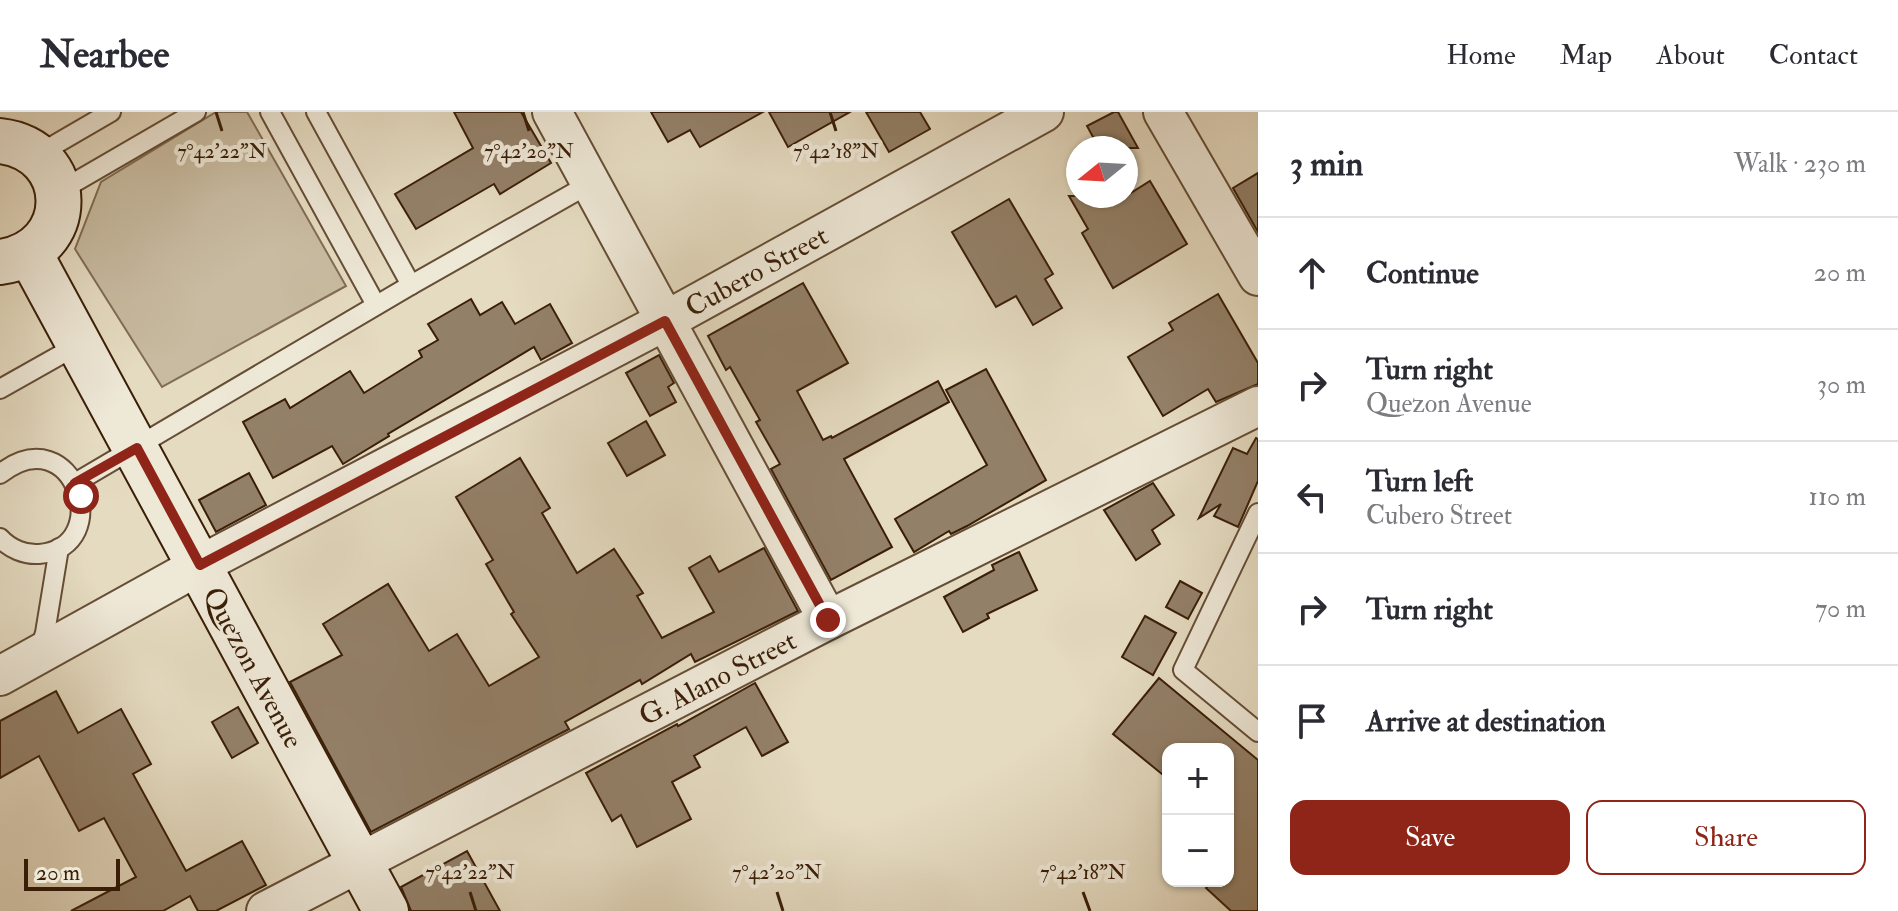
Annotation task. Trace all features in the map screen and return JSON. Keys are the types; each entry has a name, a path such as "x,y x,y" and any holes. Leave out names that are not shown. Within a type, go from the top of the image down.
{"street":[{"path":"552,112 828,620"},
{"name":"Cubero Street","path":"0,676 200,565 665,321 1044,112"},
{"path":"1163,112 1258,276"},
{"path":"15,258 39,248 54,226 58,209 32,163"},
{"name":"Quezon Avenue","path":"15,258 78,345 137,448 386,911"},
{"name":"G. Alano Street","path":"266,911 828,620 1258,406"}],"lane":[{"path":"32,163 111,112"},
{"path":"32,163 196,112"},
{"path":"270,112 376,305"},
{"path":"316,112 411,285"},
{"path":"75,483 376,305 591,183"},
{"path":"0,389 78,345"},
{"path":"0,538 16,550 31,554 45,553 59,548 70,538 82,512 81,496 75,483 66,471 53,463 39,459 24,460 4,467"},
{"path":"1258,513 1183,670 1258,732"},
{"path":"37,656 45,633 59,548"}],"shaded area":[{"path":"216,112 247,112 346,286 162,387 75,249 101,182"}],"building":[{"path":"454,112 521,112 551,163 500,194 494,184 416,229 395,194 473,148"},
{"path":"651,112 763,112 700,147 690,130 668,142"},
{"path":"769,112 850,112 788,147"},
{"path":"866,112 920,112 930,129 889,152"},
{"path":"1118,112 1131,136 1092,136 1087,126"},
{"path":"1258,173 1258,232 1233,188"},
{"path":"1150,181 1187,244 1113,288 1082,233 1088,229 1076,208 1138,208 1138,188"},
{"path":"1009,199 1053,274 1045,279 1062,308 1033,325 1016,296 996,307 952,232"},
{"path":"803,283 848,363 797,391 823,440 938,381 949,402 844,459 892,547 831,580 771,469 780,464 756,422 760,420 730,367 726,370 708,336"},
{"path":"1218,294 1258,363 1258,384 1216,402 1208,389 1163,416 1128,357 1173,330 1169,323"},
{"path":"471,299 480,315 502,302 515,324 550,304 572,343 541,360 534,347 343,464 332,446 273,478 243,422 285,399 290,408 350,371 364,393 422,357 419,351 438,340 428,324"},
{"path":"659,355 674,383 668,387 676,402 650,416 626,373"},
{"path":"986,369 1046,480 967,526 951,534 949,531 914,552 895,519 987,465 946,390"},
{"path":"646,421 665,455 627,476 608,443"},
{"path":"1256,438 1258,481 1238,527 1214,516 1221,504 1199,518 1233,448 1247,454"},
{"path":"520,458 550,508 542,513 577,573 614,549 643,593 637,596 662,638 714,612 689,568 710,556 719,572 764,548 798,611 695,662 691,654 642,684 640,680 565,722 569,729 371,832 290,682 342,655 323,624 388,584 429,651 457,634 489,686 539,657 511,614 514,612 486,564 493,560 456,497"},
{"path":"249,473 266,505 216,532 199,500"},
{"path":"1153,483 1174,515 1152,530 1160,544 1136,560 1104,510"},
{"path":"1019,552 1037,590 987,614 989,618 963,632 944,597 994,570 992,565"},
{"path":"1180,581 1202,593 1188,619 1166,607"},
{"path":"1145,616 1176,633 1153,675 1122,657"},
{"path":"1159,678 1258,760 1258,911 1231,911 1206,888 1234,887 1234,743 1162,743 1162,774 1113,734"},
{"path":"755,683 788,742 762,756 746,727 694,756 700,767 672,782 691,819 637,847 621,815 612,821 586,773"},
{"path":"56,691 78,733 121,709 151,764 133,774 186,871 242,841 266,885 216,911 198,911 190,896 163,911 71,911 136,877 104,818 79,831 39,756 0,778 0,721"},
{"path":"238,707 258,743 232,758 212,722"},
{"path":"467,851 500,911 411,911 401,887"}],"route":[{"path":"81,496 75,483 137,448 200,565 665,321 828,620"}]}
